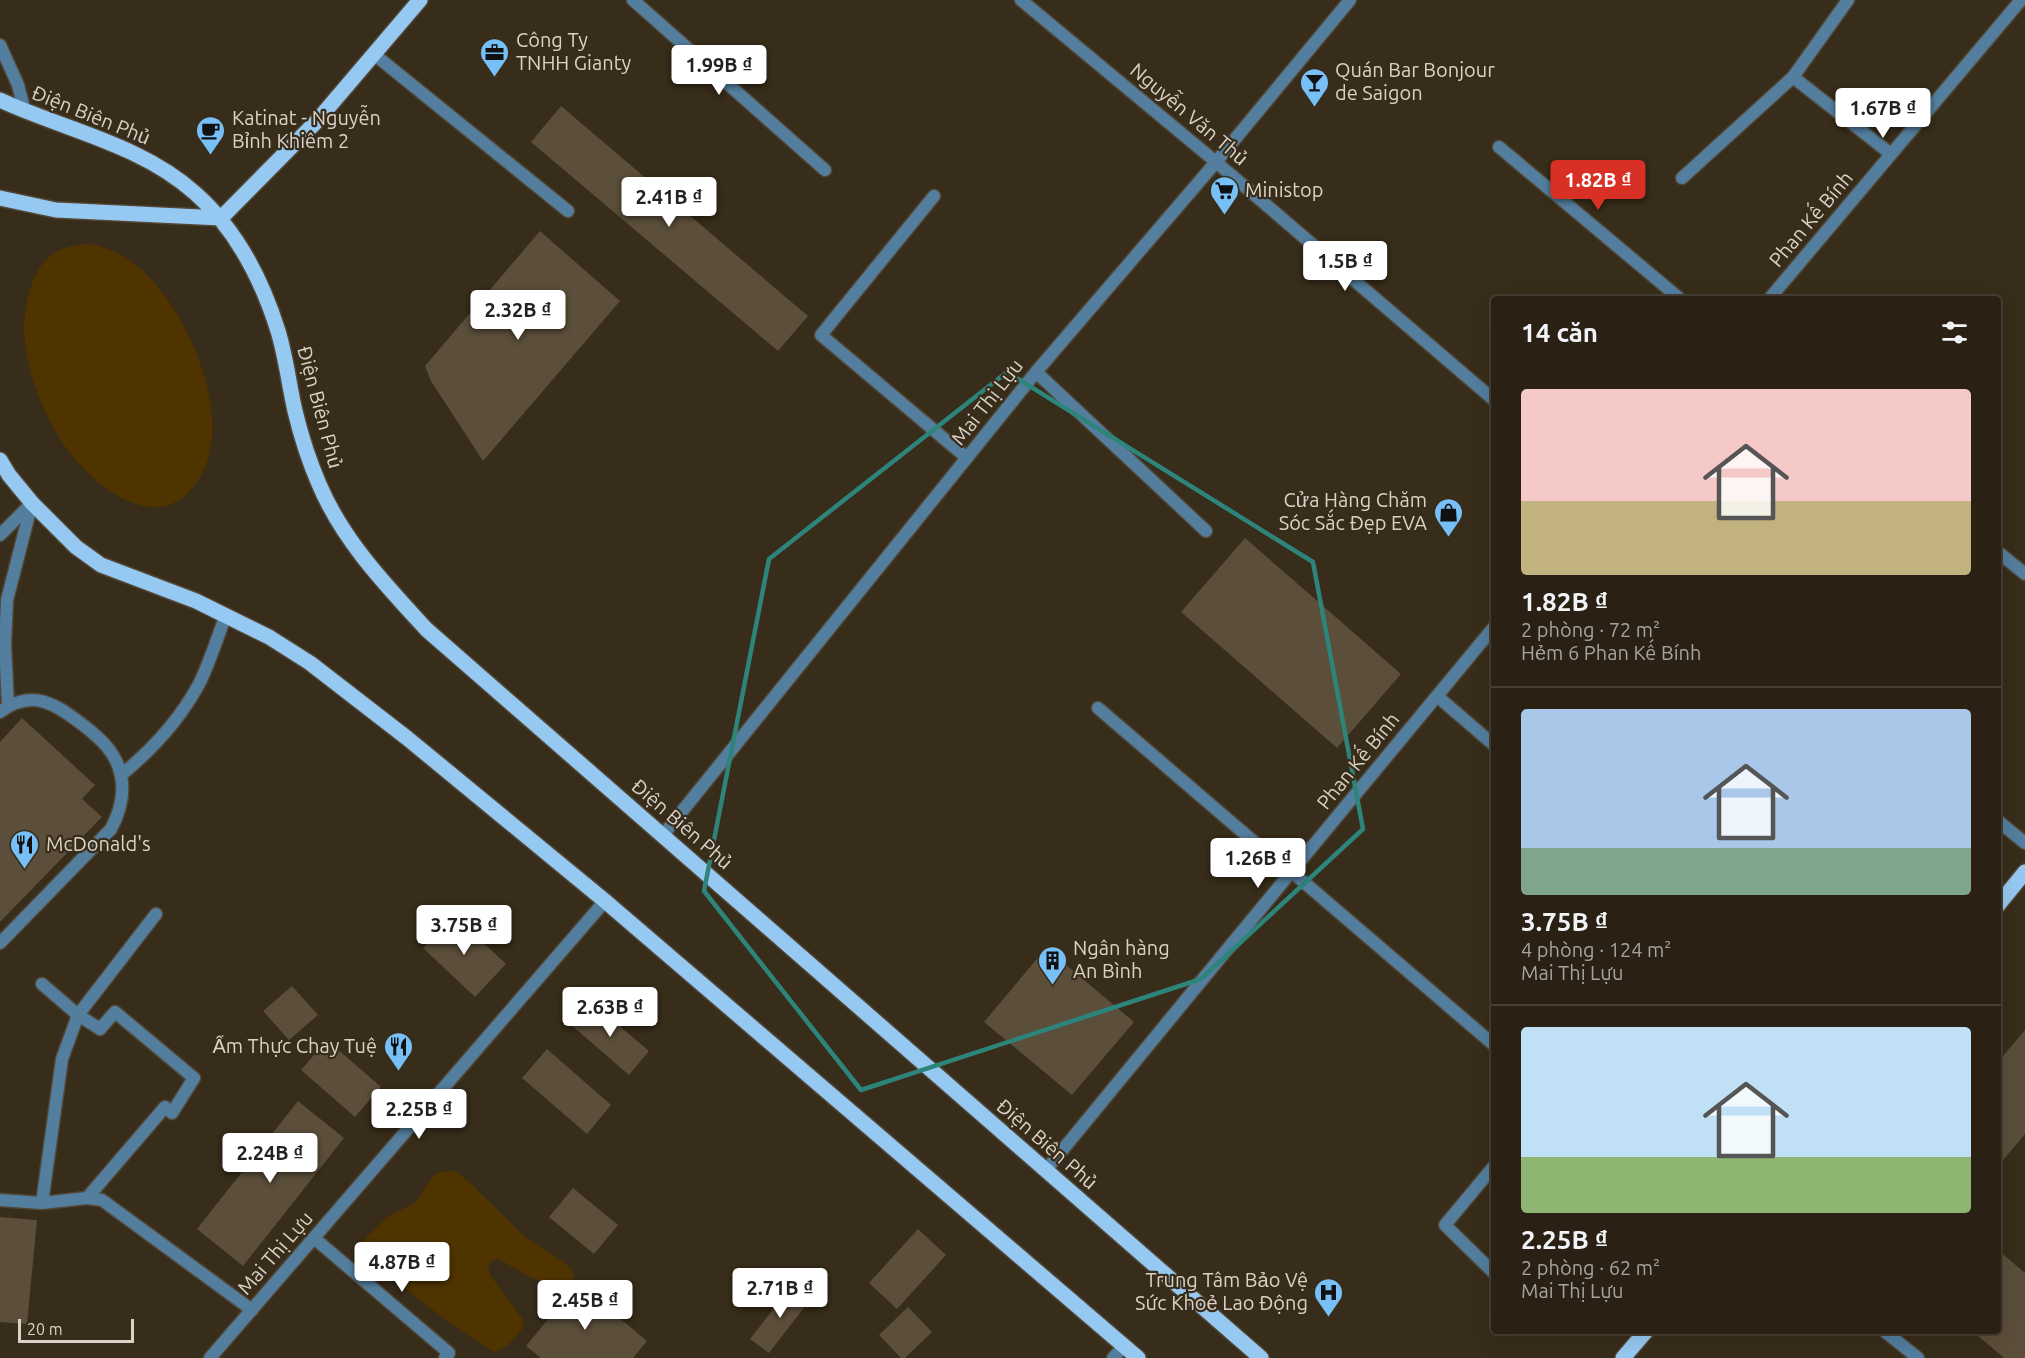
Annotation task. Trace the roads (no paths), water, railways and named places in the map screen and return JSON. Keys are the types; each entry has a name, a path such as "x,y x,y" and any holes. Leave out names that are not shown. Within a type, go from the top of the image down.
{"main road":[{"path":"0,191 6,200 56,210 221,218 316,122 420,0"},
{"name":"Điện Biên Phủ","path":"0,100 25,112 136,154 163,169 194,192 221,218"},
{"name":"Ðiện Biên Phủ","path":"221,218 246,256 266,296 279,333 300,430 320,486 339,522 362,556 426,629 1261,1358"},
{"path":"0,460 9,475 32,502 76,547 100,565 196,601 226,615 302,658 350,692 605,901 1138,1358"},
{"path":"2001,901 2025,872"},
{"path":"1623,1358 1644,1334"}],"street":[{"path":"633,0 825,170"},
{"name":"Nguyễn Văn Thủ","path":"1021,0 1216,162 1491,397"},
{"name":"Mai Thị Lựu","path":"663,835 1036,372 1216,162 1350,0"},
{"path":"1682,178 1793,77 1848,0"},
{"name":"Phan Kế Bính","path":"1772,296 2021,0"},
{"path":"0,45 18,85 25,112"},
{"path":"375,55 568,212"},
{"path":"1793,77 1891,154"},
{"path":"1499,147 1677,296"},
{"path":"934,196 821,335 968,458"},
{"path":"1036,372 1206,531"},
{"path":"0,535 32,502"},
{"path":"4,709 7,600 32,502"},
{"path":"2001,554 2025,574"},
{"path":"121,775 164,736 183,711 199,683 226,615"},
{"name":"Phan Kế Bính","path":"1046,1170 1186,997 1491,631"},
{"path":"1437,696 1491,742"},
{"path":"0,942 111,829 122,804 121,775 116,760 107,746 67,712 38,700 18,701 4,709"},
{"path":"1098,708 1491,1042"},
{"path":"2001,823 2025,843"},
{"name":"Mai Thị Lựu","path":"210,1358 605,901"},
{"path":"42,1203 62,1059 78,1015 156,914"},
{"path":"42,984 78,1015 100,1029 115,1012 194,1078 172,1113 165,1107 87,1198"},
{"path":"1491,1170 1445,1225 1491,1270"},
{"path":"0,1200 42,1203 87,1198 102,1200 252,1310"},
{"path":"314,1238 449,1353 445,1358"},
{"path":"1888,1334 1918,1358"},
{"path":"1113,1358 1124,1346"}],"place":[{"name":"Công Ty TNHH Gianty","path":"495,78"},
{"name":"Quán Bar Bonjour de Saigon","path":"1314,108"},
{"name":"Katinat - Nguyễn Bỉnh Khiêm 2","path":"211,156"},
{"name":"Ministop","path":"1224,216"},
{"name":"Cửa Hàng Chăm Sóc Sắc Đẹp EVA","path":"1448,538"},
{"name":"McDonald's","path":"25,870"},
{"name":"Ngân hàng An Bình","path":"1052,986"},
{"name":"Ẩm Thực Chay Tuệ","path":"398,1072"},
{"name":"Trung Tâm Bảo Vệ Sức Khoẻ Lao Động","path":"1329,1318"}]}
